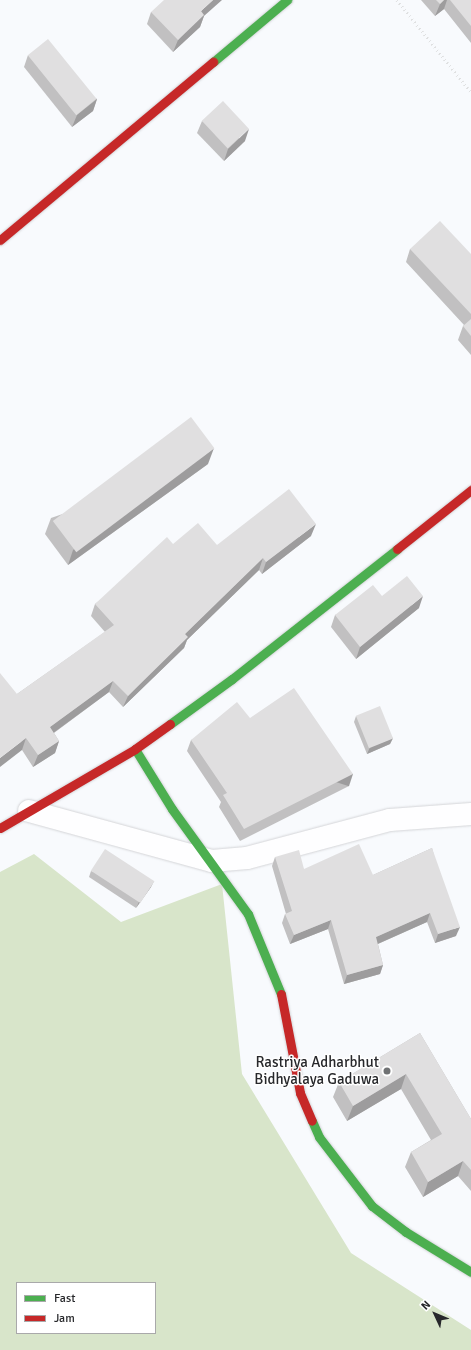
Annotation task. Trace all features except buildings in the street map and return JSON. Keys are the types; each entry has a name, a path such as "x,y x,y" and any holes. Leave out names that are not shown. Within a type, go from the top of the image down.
{"street":[{"path":"0,240 287,0"},
{"path":"0,828 135,749 232,679 471,490"},
{"path":"135,749 172,809 212,861 248,914 283,1000 300,1093 319,1138 372,1206 406,1232 471,1272"},
{"path":"29,811 212,861 247,858 390,820 471,814"}],"path":[{"path":"397,0 471,92"}],"green space":[{"path":"34,854 121,922 222,884 242,1074 351,1253 471,1330 471,1350 0,1350 0,872"}],"traffic: fast":[{"path":"213,62 287,0"},
{"path":"170,724 232,679 397,549"},
{"path":"135,749 172,809 248,914 281,994"},
{"path":"312,1121 319,1137 372,1206 406,1232 471,1272"}],"traffic: jam":[{"path":"0,240 213,62"},
{"path":"397,549 471,490"},
{"path":"0,828 135,749 170,724"},
{"path":"281,994 300,1093 312,1121"}],"place":[{"name":"Rastriya Adharbhut Bidhyalaya Gaduwa","path":"387,1071"}]}
